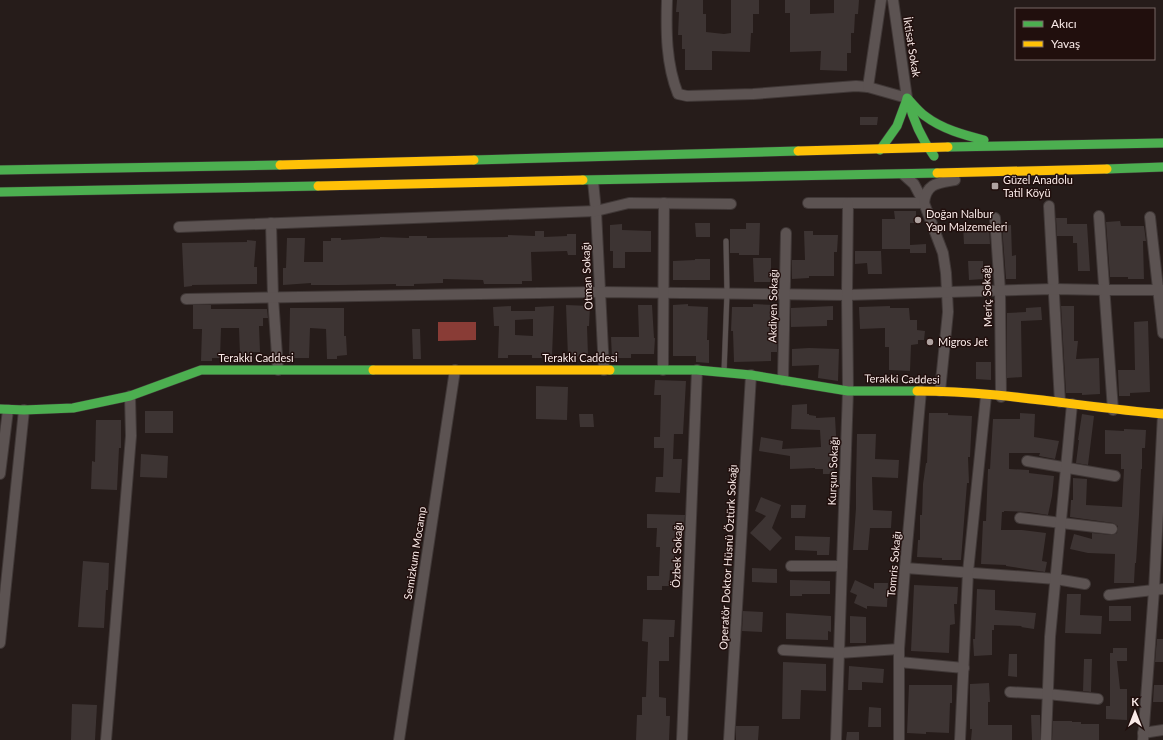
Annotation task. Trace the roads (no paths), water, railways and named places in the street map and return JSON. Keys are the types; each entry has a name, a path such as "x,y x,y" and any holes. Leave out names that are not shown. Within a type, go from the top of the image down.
{"main road":[{"path":"907,98 924,116 956,133 1008,146"},
{"path":"907,98 912,120 918,132 943,167"},
{"path":"880,150 896,131 902,119 907,98"},
{"path":"0,170 1163,143"},
{"path":"0,192 592,181 902,173 943,167 990,172 1163,167"},
{"name":"Terakki Caddesi","path":"4,410 73,408 130,396 201,370 697,370 751,375 848,391 940,391 1060,402 1113,410 1163,414"}],"street":[{"path":"666,0 666,36 673,81 678,94 687,96 753,94 856,86 868,87 907,98"},
{"path":"868,87 881,0"},
{"name":"İktisat Sokak","path":"893,0 907,98"},
{"path":"924,203 925,194 928,188 942,182 990,172"},
{"path":"902,173 914,184 924,203 943,253 947,292 946,332 940,391"},
{"name":"Otman Sokağı","path":"592,181 596,210 604,370"},
{"path":"179,227 596,210 629,203 731,204"},
{"path":"663,370 664,203"},
{"path":"808,203 924,203"},
{"name":"Kurşun Sokağı","path":"836,740 848,391 848,203"},
{"path":"1049,206 1060,402"},
{"path":"1099,216 1113,410"},
{"path":"1150,217 1160,290 1163,333"},
{"name":"Meriç Sokağı","path":"995,218 1000,291 1001,397"},
{"path":"271,223 273,297 278,370"},
{"name":"Akdiyen Sokağı","path":"783,380 786,233"},
{"path":"186,299 600,292 847,295 1054,288 1160,290"},
{"name":"Semizkum Mocamp","path":"399,740 455,370"},
{"name":"Özbek Sokağı","path":"682,740 697,370"},
{"name":"Operatör Doktor Hüsnü Öztürk Sokağı","path":"729,740 751,375"},
{"name":"Tomris Sokağı","path":"899,740 899,649 921,391"},
{"path":"106,740 131,436 130,396"},
{"path":"960,740 968,572 986,396"},
{"path":"1046,740 1050,637 1072,404"},
{"path":"0,474 4,410"},
{"path":"0,643 24,410"},
{"path":"1163,414 1159,589 1143,736 1163,730"},
{"path":"1027,461 1115,476"},
{"path":"1020,518 1112,529"},
{"path":"791,566 842,566"},
{"path":"905,568 1056,579 1085,584"},
{"path":"1109,595 1159,589"},
{"path":"783,650 839,653 899,649"},
{"path":"899,662 964,668"},
{"path":"1010,692 1098,699"}],"lane":[{"path":"724,372 727,293 726,241"}],"place":[{"name":"Güzel Anadolu Tatil Köyü","path":"995,186"},
{"name":"Doğan Nalbur Yapı Malzemeleri","path":"918,220"},
{"name":"Migros Jet","path":"930,342"}]}
